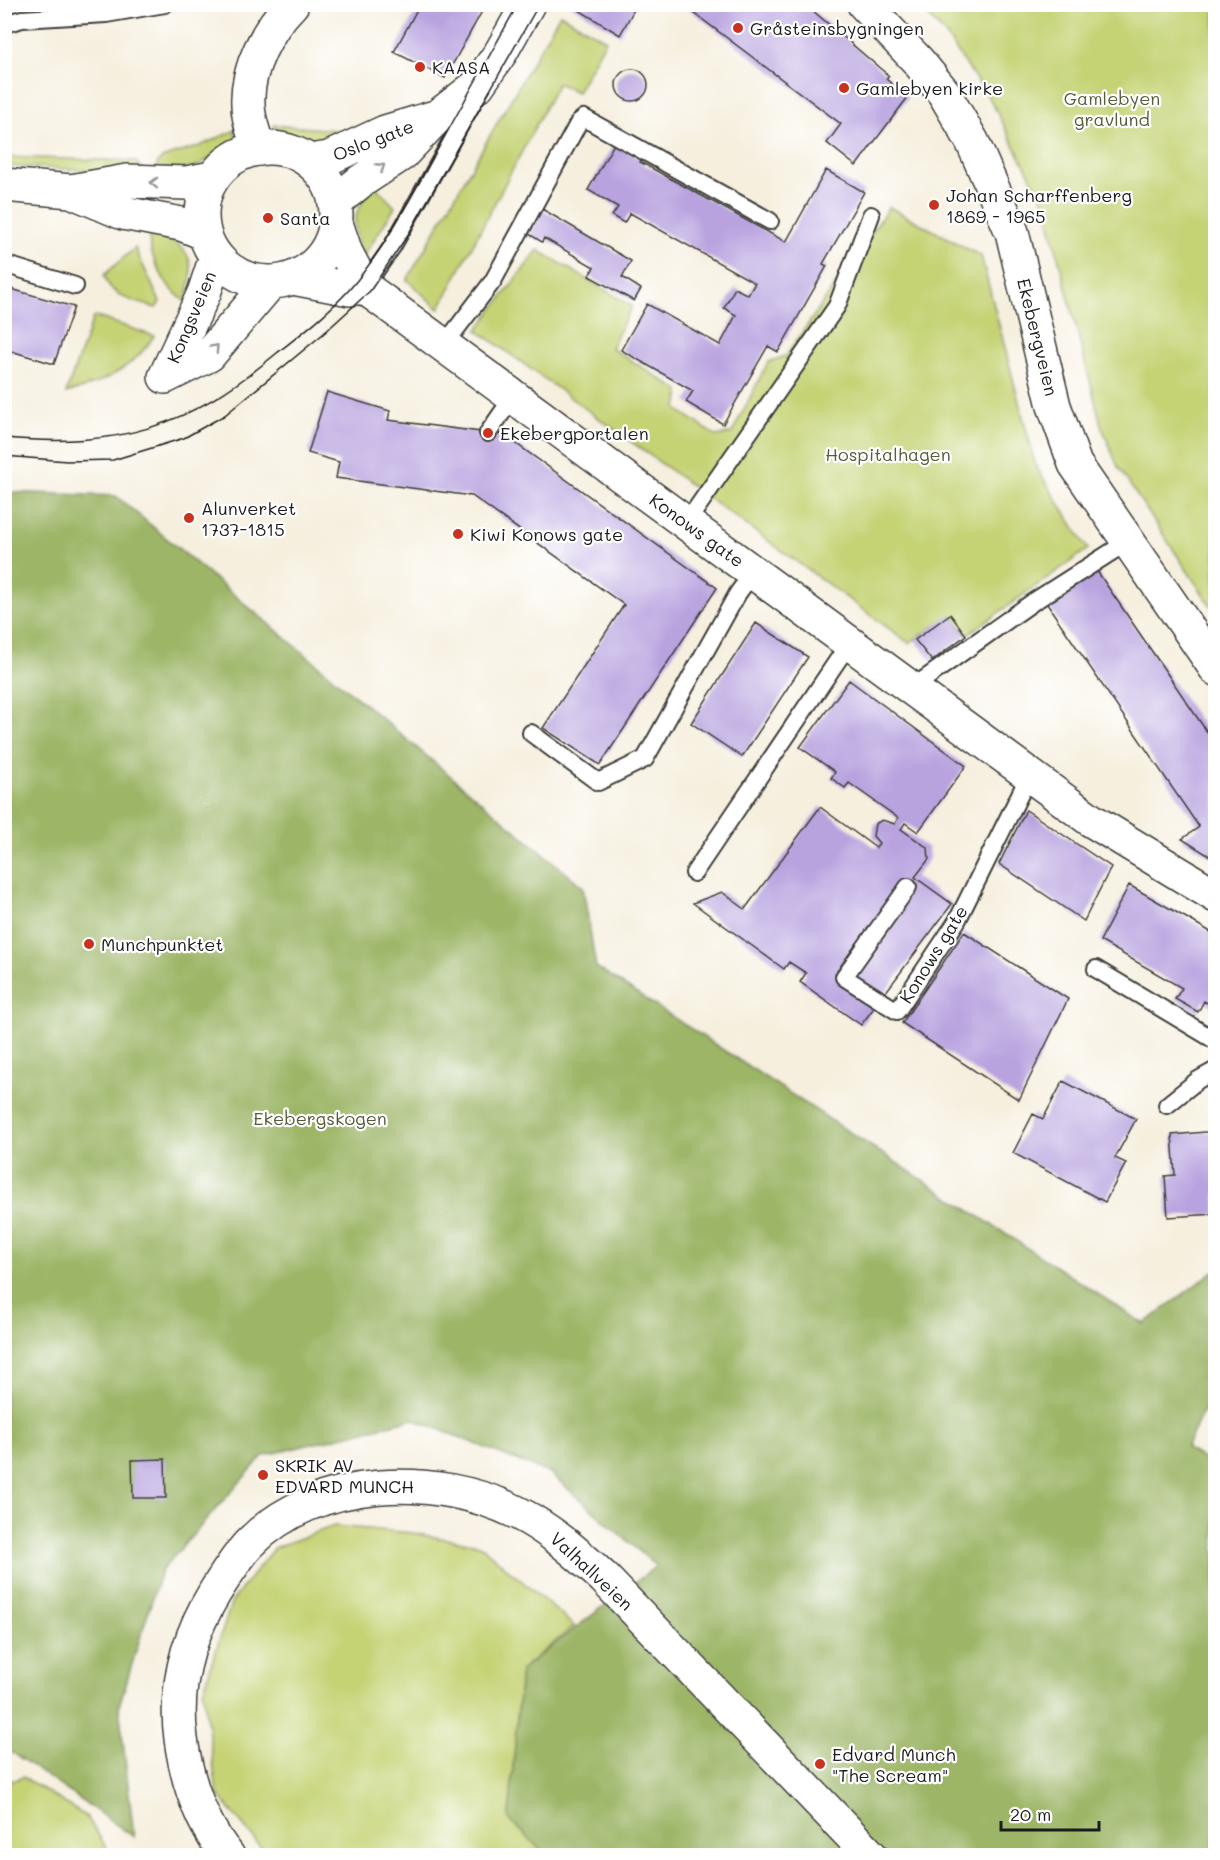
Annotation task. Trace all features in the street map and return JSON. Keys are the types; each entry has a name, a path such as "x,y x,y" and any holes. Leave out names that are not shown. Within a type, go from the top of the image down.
{"street":[{"name":"Oslo gate","path":"335,213 361,181 402,154 437,117 463,98 487,75 528,4"},
{"name":"Ekebergveien","path":"864,4 917,60 944,93 972,141 1012,232 1054,406 1074,464 1215,669"},
{"path":"259,149 249,118 250,84 263,46 284,6"},
{"name":"Oslo gate","path":"309,161 339,154 385,132 437,117"},
{"path":"210,245 202,205 212,178 228,162 259,149 280,149 309,161 328,184 335,213 326,251 312,267 282,281"},
{"path":"4,185 71,191 127,181 187,183 212,178"},
{"path":"71,191 123,213 162,219 210,245 234,273 246,279 350,289 364,287"},
{"name":"Konows gate","path":"335,213 341,243 364,287 1091,820 1215,896"},
{"name":"Kongsveien","path":"210,245 204,293 165,377 209,355 282,281"},
{"name":"Valhallveien","path":"228,1856 217,1842 196,1803 185,1765 179,1723 179,1683 188,1646 204,1610 225,1575 250,1544 279,1522 329,1498 368,1489 400,1487 447,1490 486,1500 517,1512 562,1539 604,1578 872,1856"}],"lane":[{"path":"4,24 22,19 106,14 165,4"},
{"path":"364,287 398,237 461,128 487,75"},
{"path":"444,345 493,280 579,122 584,118 770,222"},
{"path":"687,522 837,306 871,215"},
{"path":"4,264 75,286"},
{"path":"488,433 513,397"},
{"path":"912,688 1033,602 1127,542"},
{"path":"531,733 598,782 645,759 738,593 754,571"},
{"path":"694,873 850,642"},
{"name":"Konows gate","path":"908,887 844,977 897,1011 957,921 1030,774"},
{"path":"1096,969 1215,1041"},
{"path":"1167,1105 1215,1070"}],"green space":[{"name":"Gamlebyen gravlund","path":"919,5 1215,5 1215,612 1118,467 1102,428 1044,202 991,101 947,37"},
{"path":"560,14 606,40 577,92 558,83 439,309 407,280"},
{"path":"274,125 338,130 344,140 317,140 274,134"},
{"path":"235,130 236,139 198,166 158,173 157,164 162,158 200,146"},
{"path":"4,157 135,161 143,169 143,173 5,166"},
{"path":"375,186 395,207 363,257 355,227 357,211"},
{"name":"Hospitalhagen","path":"889,207 981,256 1036,467 1088,549 967,635 951,615 909,643 477,330 538,250 632,306 611,348 680,391 677,409 716,436 732,433 768,362 786,356"},
{"path":"149,232 174,242 188,256 191,275 185,301 171,288 159,271 151,251"},
{"path":"135,248 160,302 156,308 124,298 112,289 104,275"},
{"path":"97,317 154,336 127,366 92,385 66,393 93,318"},
{"name":"Ekebergskogen","path":"5,492 116,496 583,887 596,967 1144,1324 1215,1270 1215,1386 1186,1448 1215,1466 1215,1855 546,1855 509,1819 521,1670 656,1566 551,1474 413,1419 263,1456 161,1571 119,1706 134,1837 13,1753 5,1756"},
{"path":"334,1526 412,1533 480,1545 574,1626 521,1670 509,1819 546,1855 267,1855 217,1793 203,1691 232,1601 274,1548"},
{"path":"23,1777 87,1817 111,1855 5,1855 5,1783"}],"building":[{"path":"420,4 486,4 445,78 394,52"},
{"path":"569,4 637,4 620,35"},
{"name":"Gamlebyen kirke","path":"682,4 805,4 889,76 886,79 908,97 856,166 827,143 841,124"},
{"path":"632,69 643,74 648,85 643,96 632,101 621,96 616,85 621,74"},
{"path":"614,144 642,159 640,162 786,242 826,170 864,192 823,264 827,266 778,352 768,346 723,424 686,402 693,391 621,350 647,304 720,345 736,315 724,308 735,288 748,295 755,283 630,213 624,223 612,216 618,207 588,190"},
{"path":"542,209 631,261 622,277 641,289 634,301 589,276 594,267 544,238 542,242 529,234"},
{"path":"4,287 74,307 54,364 11,351 9,358 4,356"},
{"path":"327,392 390,411 388,420 504,435 717,588 600,765 543,728 624,605 472,496 336,478 339,462 308,453"},
{"path":"1097,571 1216,745 1216,853 1211,857 1182,839 1199,827 1047,604"},
{"path":"950,614 966,635 932,661 915,640"},
{"path":"756,623 808,657 742,757 691,723"},
{"path":"849,680 966,766 918,832 905,823 901,829 928,848 929,859 915,877 952,904 861,1025 800,982 806,973 789,962 784,969 693,903 722,892 745,909 820,807 876,848 879,843 873,836 875,824 882,820 895,824 898,818 849,783 845,788 831,778 835,772 800,747"},
{"path":"1026,810 1111,867 1084,921 999,864"},
{"path":"1129,885 1216,935 1216,1008 1204,1001 1198,1012 1175,999 1182,988 1100,941"},
{"path":"964,932 1068,999 1019,1100 902,1023"},
{"path":"1063,1081 1136,1119 1115,1158 1126,1163 1105,1202 1013,1153 1033,1114 1043,1119"},
{"path":"1216,1131 1216,1214 1168,1217 1165,1176 1175,1175 1172,1135"},
{"path":"165,1459 166,1498 133,1498 132,1460"}],"tram line":[{"path":"4,438 83,439 118,435 151,427 182,415 213,399 244,379 314,323 349,290 395,225 518,4"},
{"path":"4,456 67,461 113,460 184,438 225,415 323,334 370,291 409,233 539,4"}],"place":[{"name":"Gråsteinsbygningen","path":"738,28"},
{"name":"KAASA","path":"420,67"},
{"name":"Gamlebyen kirke","path":"844,88"},
{"name":"Johan Scharffenberg 1869 - 1965","path":"934,205"},
{"name":"Santa","path":"268,218"},
{"name":"Ekebergportalen","path":"488,433"},
{"name":"Alunverket 1737-1815","path":"189,518"},
{"name":"Kiwi Konows gate","path":"458,534"},
{"name":"Munchpunktet","path":"89,944"},
{"name":"SKRIK AV EDVARD MUNCH","path":"263,1475"},
{"name":"Edvard Munch \"The Scream\"","path":"820,1764"}]}
